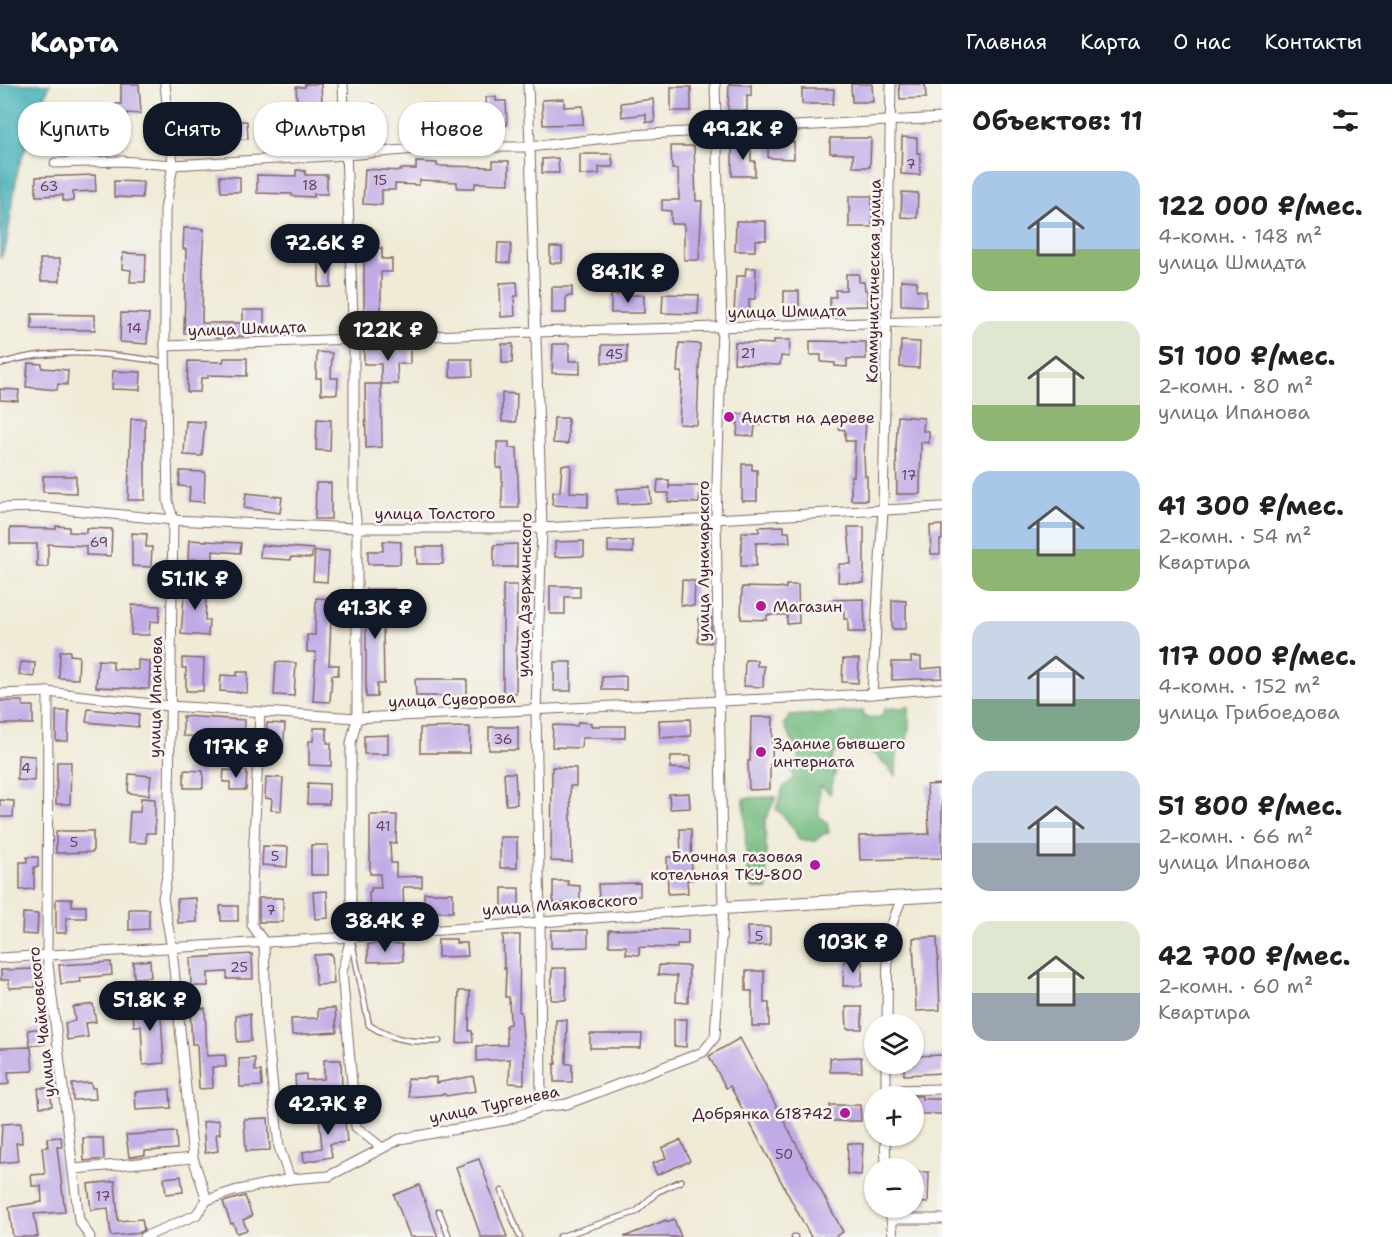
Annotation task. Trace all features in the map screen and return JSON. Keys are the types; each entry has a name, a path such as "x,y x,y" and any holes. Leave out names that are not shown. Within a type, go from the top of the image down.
{"street":[{"name":"улица Ипанова","path":"165,84 173,165 165,210 168,501 173,520 168,870 163,898 172,949 193,1158 207,1200"},
{"path":"343,84 344,102"},
{"name":"улица Дзержинского","path":"528,84 542,528 536,710 541,1107"},
{"name":"улица Луначарского","path":"715,84 722,327 716,518 723,908 715,1037"},
{"name":"Коммунистическая улица","path":"872,694 883,510 891,84"},
{"path":"387,151 439,147 530,147 631,135 942,118"},
{"path":"55,164 121,161 173,165 329,156"},
{"path":"346,156 354,340 357,718 351,743 351,937 342,972 356,1127 382,1148"},
{"name":"улица Шмидта","path":"165,346 535,332 942,321"},
{"name":"улица Толстого","path":"0,508 42,507 173,520 357,528 542,528 942,507"},
{"name":"улица Суворова","path":"0,694 48,692 169,706 357,718 719,702 942,688"},
{"name":"улица Чайковского","path":"48,692 46,956 79,1220 90,1237"},
{"path":"260,713 252,925 264,942 266,1022 279,1147 290,1179"},
{"name":"улица Маяковского","path":"0,958 172,949 723,908 942,895"},
{"path":"887,1014 888,935 902,897"},
{"name":"улица Тургенева","path":"144,1237 196,1215 207,1200 234,1191 290,1179 329,1176 400,1139 507,1120 541,1107 567,1104 703,1052 715,1037"},
{"path":"924,1090 942,1089"},
{"path":"74,1169 193,1158"},
{"path":"893,1237 892,1219 942,1219"}],"lane":[{"path":"0,364 22,357 72,354 117,355 165,362"},
{"path":"351,937 369,1026 396,1039 418,1043 439,1041"},
{"path":"559,1237 636,1212 657,1192 681,1181"},
{"path":"502,1191 520,1237"},
{"path":"439,1210 448,1237"}],"green space":[{"path":"909,707 907,741 897,751 896,776 876,755 866,751 837,751 833,758 836,770 830,794 822,787 819,789 819,816 827,823 829,833 823,834 815,841 799,839 776,809 783,788 793,779 788,764 794,767 798,764 799,756 784,724 790,716 863,711 865,718 881,717 885,709"},
{"path":"776,797 765,820 767,889 753,889 747,878 744,798"}],"water":[{"path":"0,84 50,84 43,102 18,102 18,156 23,156 18,168 6,247 0,259"}],"building":[{"path":"121,84 139,84 141,114 131,113 131,102 121,102"},
{"path":"305,84 321,84 322,102 297,102 296,87 305,87"},
{"path":"729,84 751,85 751,96 747,95 747,111 728,110"},
{"path":"851,84 872,84 873,102 852,102"},
{"path":"899,84 925,84 926,98 900,99"},
{"path":"671,87 691,87 691,111 671,111"},
{"path":"802,89 834,89 833,104 802,104"},
{"path":"486,97 496,97 496,101 506,101 507,125 505,125 505,102 486,102"},
{"path":"564,99 564,107 583,106 583,124 543,125 542,100"},
{"path":"653,99 655,122 646,122 646,114 622,117 621,103"},
{"path":"242,121 247,121 248,139 242,139"},
{"path":"902,137 917,138 920,175 901,174"},
{"path":"830,138 871,138 870,167 853,167 853,154 830,153"},
{"path":"774,142 794,142 794,159 768,158 768,145 774,145"},
{"path":"732,144 751,144 751,161 755,161 755,176 732,176"},
{"path":"671,146 694,146 696,201 702,201 699,260 684,260 684,224 671,224 671,211 662,210 662,200 679,200 678,169 672,169"},
{"path":"580,154 612,154 613,167 599,167 599,174 580,175"},
{"path":"558,158 559,173 542,173 542,159"},
{"path":"493,161 509,161 509,184 475,183 475,188 457,188 457,182 420,180 419,185 395,184 395,190 382,190 382,205 363,204 365,169 401,171 401,169 416,169 416,162 437,163 437,166 493,167"},
{"path":"296,170 305,171 305,175 327,175 327,194 314,194 314,197 257,193 257,175 296,176"},
{"path":"95,175 96,191 73,192 73,201 63,201 63,195 36,196 36,177"},
{"path":"220,176 240,177 240,192 221,192"},
{"path":"114,181 143,182 142,198 114,197"},
{"path":"902,192 918,193 917,218 901,217"},
{"path":"849,196 872,196 872,227 849,227"},
{"path":"736,221 766,221 766,240 755,240 755,251 735,251"},
{"path":"184,228 204,229 202,323 243,323 243,310 264,310 264,328 243,328 243,336 215,337 215,333 184,333 186,249 183,249"},
{"path":"498,243 511,243 510,263 497,262"},
{"path":"550,247 562,247 562,263 550,263"},
{"path":"382,248 382,259 392,259 392,272 381,272 381,322 364,322 364,249"},
{"path":"123,253 146,254 145,282 130,282 131,270 122,269"},
{"path":"40,259 60,259 60,281 41,281"},
{"path":"319,262 331,262 331,287 319,287"},
{"path":"746,268 756,268 755,299 749,299 749,314 734,313 736,276 745,276"},
{"path":"846,274 859,274 859,282 864,282 865,290 867,290 868,306 830,307 830,297 836,297 835,290 846,290"},
{"path":"901,280 917,281 917,290 926,291 926,306 901,305"},
{"path":"517,282 518,296 514,296 515,316 501,317 500,283"},
{"path":"552,287 572,287 572,296 566,296 566,313 552,313"},
{"path":"784,291 799,291 799,308 784,309"},
{"path":"663,294 699,295 698,314 662,313"},
{"path":"611,295 644,295 644,313 611,313"},
{"path":"121,313 149,314 147,344 120,342"},
{"path":"32,314 95,315 95,330 32,329"},
{"path":"774,340 790,340 789,357 781,356 780,365 734,363 735,342 774,344"},
{"path":"810,341 866,342 866,359 847,359 847,367 821,362 821,355 810,355"},
{"path":"901,341 920,342 919,368 900,367"},
{"path":"679,343 700,344 697,425 679,424 682,372 677,372"},
{"path":"502,344 513,344 512,363 502,363"},
{"path":"553,344 569,344 569,361 580,361 580,374 552,373"},
{"path":"602,345 627,345 627,363 602,363"},
{"path":"397,346 410,346 410,364 397,364 398,384 381,384 381,364 364,364 364,349 397,349"},
{"path":"317,352 332,353 331,378 338,378 337,394 321,394 321,378 316,378"},
{"path":"224,358 247,358 247,376 208,375 208,378 201,378 200,392 187,392 188,361 223,362"},
{"path":"450,359 472,359 473,376 450,377"},
{"path":"28,363 42,364 42,368 68,370 67,385 58,384 57,390 26,387"},
{"path":"113,371 141,372 140,390 112,389"},
{"path":"365,384 381,384 382,447 366,448"},
{"path":"0,389 19,390 18,401 0,400"},
{"path":"502,393 517,394 516,422 502,422"},
{"path":"735,414 762,415 762,425 755,425 754,436 737,435 738,423 734,423"},
{"path":"898,416 924,418 923,431 929,431 929,443 921,442 920,494 897,494"},
{"path":"554,418 568,418 568,444 553,443"},
{"path":"839,418 866,419 864,456 867,500 851,500 855,441 845,441 845,430 839,429"},
{"path":"131,419 145,419 145,500 128,500"},
{"path":"317,419 331,420 330,451 316,450"},
{"path":"186,421 205,422 202,456 184,455"},
{"path":"497,442 509,442 509,448 517,448 519,508 502,508 502,468 497,468"},
{"path":"742,464 752,464 752,470 757,470 757,501 742,501"},
{"path":"562,465 571,465 570,492 588,493 588,507 552,505 553,492 560,492"},
{"path":"180,471 205,472 204,502 189,501 190,487 179,486"},
{"path":"43,476 76,476 76,493 43,492"},
{"path":"658,480 669,480 669,486 700,486 699,503 668,502 669,493 657,493"},
{"path":"316,483 331,483 331,519 315,519"},
{"path":"650,487 651,503 618,504 617,489"},
{"path":"246,493 282,497 280,513 244,508"},
{"path":"942,525 940,554 931,554 930,526"},
{"path":"56,526 69,527 69,532 86,533 86,528 112,529 111,556 86,555 86,546 48,544 48,567 37,567 37,544 10,544 10,528 56,529"},
{"path":"784,526 784,532 789,532 790,542 756,543 756,566 741,566 742,532 759,532 759,527"},
{"path":"848,527 864,527 864,583 838,582 839,564 851,564"},
{"path":"132,533 147,534 146,547 152,547 151,567 132,566"},
{"path":"189,540 241,543 240,553 213,551 213,560 188,559"},
{"path":"383,541 401,542 400,564 368,564 368,551 383,551"},
{"path":"584,541 584,556 555,557 555,542"},
{"path":"608,541 633,541 633,553 608,552"},
{"path":"517,544 517,567 494,567 494,545"},
{"path":"261,545 313,549 312,558 291,557 291,560 260,558"},
{"path":"416,547 442,547 443,564 417,564"},
{"path":"315,551 329,552 327,582 313,581"},
{"path":"682,580 695,581 694,606 681,605"},
{"path":"185,585 207,586 205,620 209,620 208,636 181,634"},
{"path":"503,585 517,585 516,693 503,693"},
{"name":"Магазин","path":"786,585 798,585 799,623 787,624 787,615 767,615 767,620 741,619 742,587 786,588"},
{"path":"550,586 580,586 580,597 565,597 565,614 550,614"},
{"path":"366,589 394,589 394,600 379,599 378,626 383,626 384,684 377,684 377,697 366,697"},
{"path":"316,598 332,599 329,665 339,665 338,675 332,675 330,702 313,701 316,652 307,652 307,635 315,635"},
{"path":"864,599 865,632 848,632 848,619 844,619 844,611 829,611 829,600"},
{"path":"892,600 906,601 906,629 892,629"},
{"path":"132,605 160,606 159,622 150,621 149,635 131,635"},
{"path":"699,616 711,617 711,643 698,642"},
{"path":"60,651 70,651 70,655 79,656 78,679 59,678"},
{"path":"911,657 921,657 921,669 942,667 942,678 892,680 892,662 911,662"},
{"path":"182,658 204,659 203,691 186,691 186,668 182,668"},
{"path":"843,659 859,659 858,683 842,682"},
{"path":"98,660 113,661 113,669 138,670 138,660 150,661 149,689 96,687"},
{"path":"745,660 757,660 757,666 764,666 763,687 744,686"},
{"path":"21,662 35,663 34,677 19,675"},
{"path":"276,662 296,663 294,696 274,695"},
{"path":"554,662 571,662 571,691 554,691"},
{"path":"237,672 248,672 247,693 220,691 221,675 237,676"},
{"path":"626,676 626,690 602,690 602,677"},
{"path":"415,679 467,679 467,696 416,696"},
{"path":"0,701 23,701 23,706 33,706 33,724 0,724"},
{"path":"88,709 139,714 138,727 86,722"},
{"path":"56,711 69,711 68,741 56,741"},
{"path":"183,716 245,720 243,752 229,751 230,737 183,736"},
{"name":"Здание бывшего интерната","path":"751,717 773,717 770,789 749,790"},
{"path":"690,719 691,736 660,738 659,720"},
{"path":"578,722 591,723 591,726 625,726 625,738 582,738 581,748 552,747 553,725 577,726"},
{"path":"267,723 285,724 283,753 265,751"},
{"path":"470,727 470,753 420,753 420,728"},
{"path":"489,727 518,727 518,750 489,750"},
{"path":"314,728 327,728 327,743 331,743 331,766 309,765 309,741 313,741"},
{"path":"388,735 388,754 364,754 364,736"},
{"path":"18,755 35,756 34,781 17,780"},
{"path":"671,756 691,756 691,769 670,768"},
{"path":"57,762 71,762 70,804 56,804"},
{"path":"552,767 576,768 576,786 570,786 572,862 551,861"},
{"path":"184,770 203,771 203,788 184,788"},
{"path":"224,770 247,771 246,790 230,790 230,782 223,782"},
{"path":"504,773 515,773 517,804 506,805"},
{"path":"129,774 151,776 149,795 128,793"},
{"path":"266,777 283,778 281,811 271,810 272,799 265,798"},
{"path":"308,783 329,784 329,804 307,804"},
{"path":"942,784 942,858 860,860 859,836 929,834 927,785"},
{"path":"689,793 690,808 670,809 669,794"},
{"path":"141,798 155,799 155,833 146,833 146,843 128,842 130,812 140,812"},
{"path":"0,800 14,801 13,817 0,817"},
{"path":"370,815 397,815 396,843 390,843 391,863 396,863 396,877 422,876 422,887 403,887 404,914 370,916 369,892 371,888 381,888 380,874 370,874"},
{"path":"680,829 691,829 692,880 687,880 688,893 668,894 667,857 681,857"},
{"path":"56,831 93,831 93,852 56,853"},
{"path":"500,837 517,837 517,868 500,868"},
{"path":"311,845 328,845 328,875 311,875"},
{"path":"263,846 288,847 287,867 262,865"},
{"path":"27,857 38,857 38,867 34,867 34,889 20,890 20,862 27,862"},
{"path":"553,881 568,881 568,885 580,886 580,903 553,903"},
{"path":"640,883 640,896 599,898 598,884"},
{"path":"502,888 519,888 519,907 502,908"},
{"path":"327,891 328,918 315,919 313,892"},
{"path":"424,893 453,893 453,912 424,912"},
{"path":"196,898 197,922 178,923 177,899"},
{"path":"259,898 283,898 283,922 259,922"},
{"path":"56,899 72,899 72,906 86,906 86,918 66,918 66,933 56,933"},
{"path":"220,906 238,906 238,921 221,921"},
{"path":"129,909 149,909 149,929 129,930"},
{"path":"23,913 38,914 37,935 22,934"},
{"path":"747,927 770,927 770,945 748,946"},
{"path":"551,930 588,930 588,947 551,948"},
{"path":"609,930 688,930 688,944 677,944 677,948 639,947 639,955 626,954 626,946 609,946"},
{"path":"503,935 520,935 519,1012 521,1012 524,1053 524,1084 509,1083 510,1059 477,1061 477,1046 507,1045 506,1025 510,1024 509,997 505,997 506,968 504,969"},
{"path":"937,937 940,1010 916,1011 913,938"},
{"path":"438,939 456,939 456,943 467,943 468,956 438,957"},
{"path":"368,944 402,944 403,961 368,962"},
{"path":"252,954 253,979 227,979 227,972 208,973 208,986 191,986 190,958"},
{"path":"332,954 334,984 316,985 314,955"},
{"path":"150,960 151,977 134,978 133,962"},
{"path":"844,961 862,961 862,986 843,986"},
{"path":"111,962 112,975 80,978 81,982 61,984 59,965"},
{"path":"659,965 689,966 688,1003 676,1002 677,976 658,975"},
{"path":"552,968 566,968 566,1000 551,1000"},
{"path":"35,969 35,987 9,988 9,980 1,980 1,970"},
{"path":"746,971 764,971 764,1003 769,1003 769,1026 752,1026 752,991 746,991"},
{"path":"459,991 470,991 469,1031 472,1031 473,1042 457,1043"},
{"path":"160,1001 164,1063 143,1065 141,1026 134,1026 133,1012 138,1012 138,1002"},
{"path":"93,1004 96,1022 86,1023 88,1037 67,1040 65,1023 75,1021 73,1007"},
{"path":"846,1007 862,1007 862,1029 847,1029"},
{"path":"205,1008 207,1056 225,1055 226,1067 212,1067 213,1088 199,1089 197,1044 192,1044 190,1009"},
{"path":"335,1008 337,1032 292,1035 291,1019 318,1018 318,1009"},
{"path":"250,1014 251,1041 237,1042 236,1015"},
{"path":"674,1019 687,1019 686,1047 674,1046"},
{"path":"556,1020 567,1020 566,1064 572,1064 572,1082 554,1082"},
{"path":"43,1028 45,1044 30,1046 28,1030"},
{"path":"590,1034 642,1034 641,1048 590,1048"},
{"path":"740,1038 843,1232 835,1237 811,1237 730,1086 726,1088 709,1056"},
{"path":"31,1047 33,1071 8,1072 9,1084 0,1085 0,1048"},
{"path":"942,1055 942,1073 924,1074 924,1056"},
{"path":"861,1057 862,1072 830,1072 830,1058"},
{"path":"255,1058 255,1071 261,1071 262,1086 240,1087 239,1059"},
{"path":"324,1060 341,1060 342,1089 296,1091 295,1075 306,1074 306,1080 324,1079"},
{"path":"473,1076 476,1091 446,1096 445,1094 409,1097 407,1079 436,1077 436,1083"},
{"path":"91,1083 92,1088 95,1088 96,1099 73,1100 72,1084"},
{"path":"38,1088 50,1088 52,1106 40,1107"},
{"path":"170,1089 171,1108 136,1110 135,1092"},
{"path":"924,1099 942,1099 942,1114 924,1114"},
{"path":"830,1105 860,1105 861,1121 830,1121"},
{"path":"344,1113 347,1142 330,1144 332,1157 304,1162 303,1152 322,1148 319,1116"},
{"path":"268,1118 270,1150 246,1151 244,1119"},
{"path":"219,1120 220,1134 216,1134 218,1151 205,1153 203,1122"},
{"path":"21,1123 22,1143 16,1143 18,1161 0,1163 2,1124"},
{"path":"176,1132 177,1149 145,1151 145,1155 129,1157 126,1135"},
{"path":"61,1137 62,1147 57,1147 65,1212 34,1214 38,1237 13,1237 9,1207 42,1202 41,1186 32,1186 31,1175 45,1174 42,1147 48,1147 47,1138"},
{"path":"83,1138 103,1138 104,1159 84,1161"},
{"path":"681,1140 690,1161 657,1175 652,1164 666,1158 662,1148"},
{"path":"848,1143 863,1144 861,1175 847,1174"},
{"path":"479,1159 507,1237 481,1237 456,1167"},
{"path":"924,1172 929,1172 928,1203 924,1203"},
{"path":"181,1176 183,1192 166,1194 164,1178"},
{"path":"115,1181 118,1221 142,1219 144,1230 139,1233 111,1236 108,1208 91,1210 88,1184"},
{"path":"419,1185 438,1237 410,1237 394,1195"},
{"path":"245,1196 252,1216 243,1220 247,1230 237,1233 223,1202"},
{"path":"674,1219 681,1237 624,1237 666,1220 667,1222"}],"place":[{"name":"Аисты на дереве","path":"729,417"},
{"name":"Магазин","path":"761,606"},
{"name":"Здание бывшего интерната","path":"761,752"},
{"name":"Блочная газовая котельная ТКУ-800","path":"815,865"},
{"name":"Добрянка 618742","path":"845,1113"}]}
